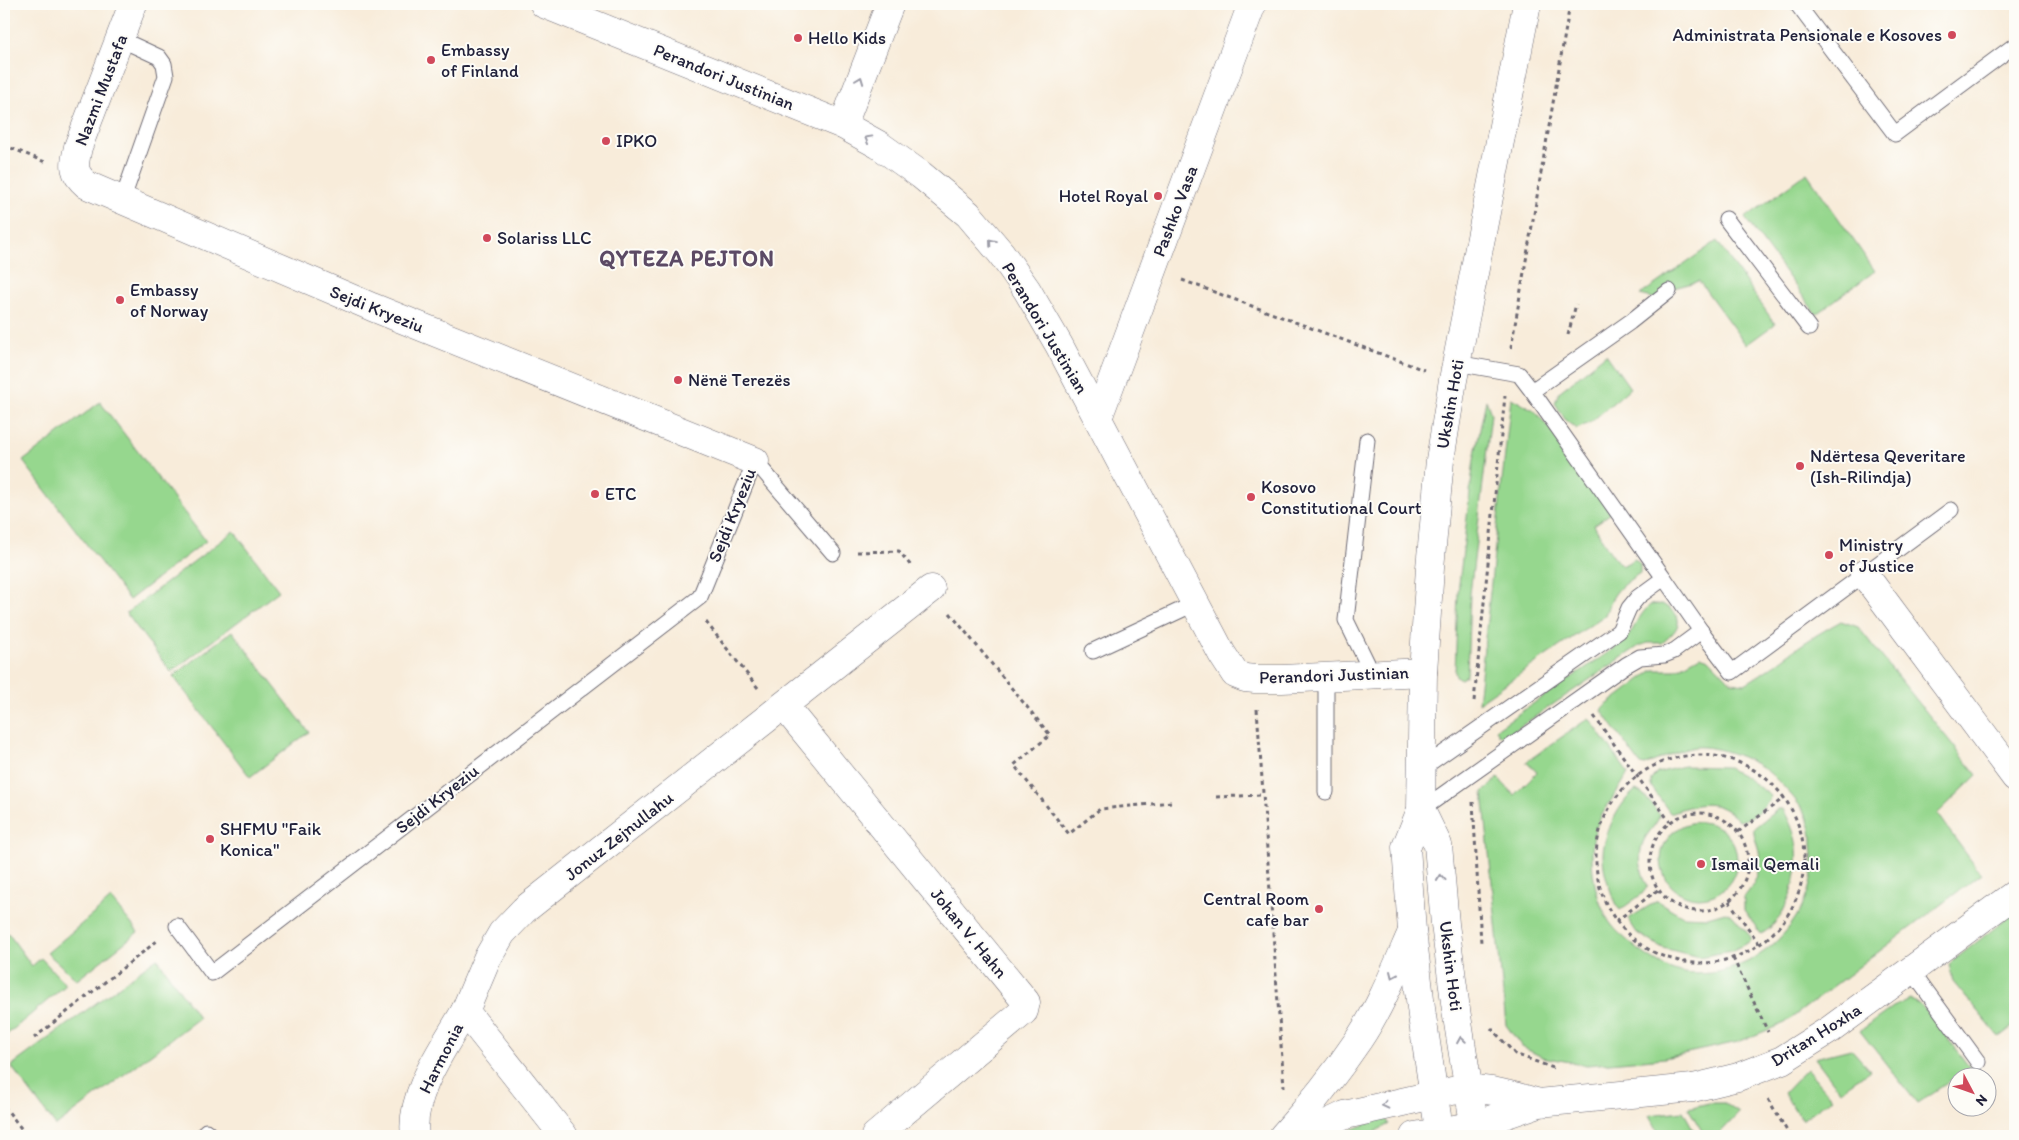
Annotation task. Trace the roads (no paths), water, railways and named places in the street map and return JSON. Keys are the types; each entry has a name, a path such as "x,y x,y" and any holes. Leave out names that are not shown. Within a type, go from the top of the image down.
{"street":[{"name":"Nazmi Mustafa","path":"77,176 74,165 78,147 133,4"},
{"name":"Perandori Justinian","path":"544,4 843,125 886,150 922,175 968,214 1001,253 1027,290 1059,345 1229,666 1236,674 1245,678 1255,679 1423,672"},
{"path":"843,125 890,4"},
{"name":"Pashko Vasa","path":"1098,418 1252,4"},
{"name":"Ukshin Hoti","path":"1431,1135 1433,1095 1412,931 1406,847 1421,810 1423,672 1437,489 1455,372 1527,4"},
{"name":"Sejdi Kryeziu","path":"77,176 87,185 122,201 372,307 755,461"},
{"path":"1864,574 2015,777"},
{"name":"Jonuz Zejnullahu","path":"465,1011 487,959 502,933 524,910 781,709 930,589"},
{"name":"Johan V. Hahn","path":"781,709 1026,1002 1024,1011 875,1136"},
{"name":"Ukshin Hoti","path":"1421,810 1438,845 1445,924 1475,1131"},
{"name":"Dritan Hoxha","path":"1431,1135 1475,1131 1539,1103 1694,1088 1738,1077 1782,1060 1831,1029 2015,894"},
{"path":"1283,1136 1312,1104 1360,1038 1387,988 1412,931"},
{"path":"465,1011 564,1136"},
{"name":"Harmonia","path":"415,1136 416,1113 423,1088 465,1011"},
{"path":"1300,1136 1345,1114 1468,1088 1508,1094 1539,1103"}],"lane":[{"path":"1797,4 1895,134 2015,44"},
{"path":"120,39 159,57 164,64 166,76 122,201"},
{"path":"1726,219 1809,328"},
{"path":"1532,391 1630,322 1669,291"},
{"path":"1455,372 1508,371 1519,374 1732,672 1951,510"},
{"path":"1367,440 1346,620 1372,674"},
{"path":"755,461 834,553"},
{"name":"Sejdi Kryeziu","path":"176,926 212,973 700,596 755,461"},
{"path":"1421,769 1619,631 1629,608 1638,596 1664,578"},
{"path":"1093,652 1196,603"},
{"path":"1421,810 1640,658 1664,655 1674,651 1701,631"},
{"path":"1326,676 1326,792"},
{"path":"1911,970 1978,1062"}],"place":[{"name":"Administrata Pensionale e Kosoves","path":"1952,35"},
{"name":"Hello Kids","path":"798,38"},
{"name":"Embassy of Finland","path":"431,60"},
{"name":"IPKO","path":"606,141"},
{"name":"Hotel Royal","path":"1158,196"},
{"name":"Solariss LLC","path":"487,238"},
{"name":"Embassy of Norway","path":"120,300"},
{"name":"Nënë Terezës","path":"678,380"},
{"name":"Ndërtesa Qeveritare (Ish-Rilindja)","path":"1800,466"},
{"name":"ETC","path":"595,494"},
{"name":"Kosovo Constitutional Court","path":"1251,497"},
{"name":"Ministry of Justice","path":"1829,555"},
{"name":"SHFMU \"Faik Konica\"","path":"210,839"},
{"name":"Ismail Qemali","path":"1701,864"},
{"name":"Central Room cafe bar","path":"1319,909"}],"district":[{"name":"QYTEZA PEJTON","path":"687,258"}]}
